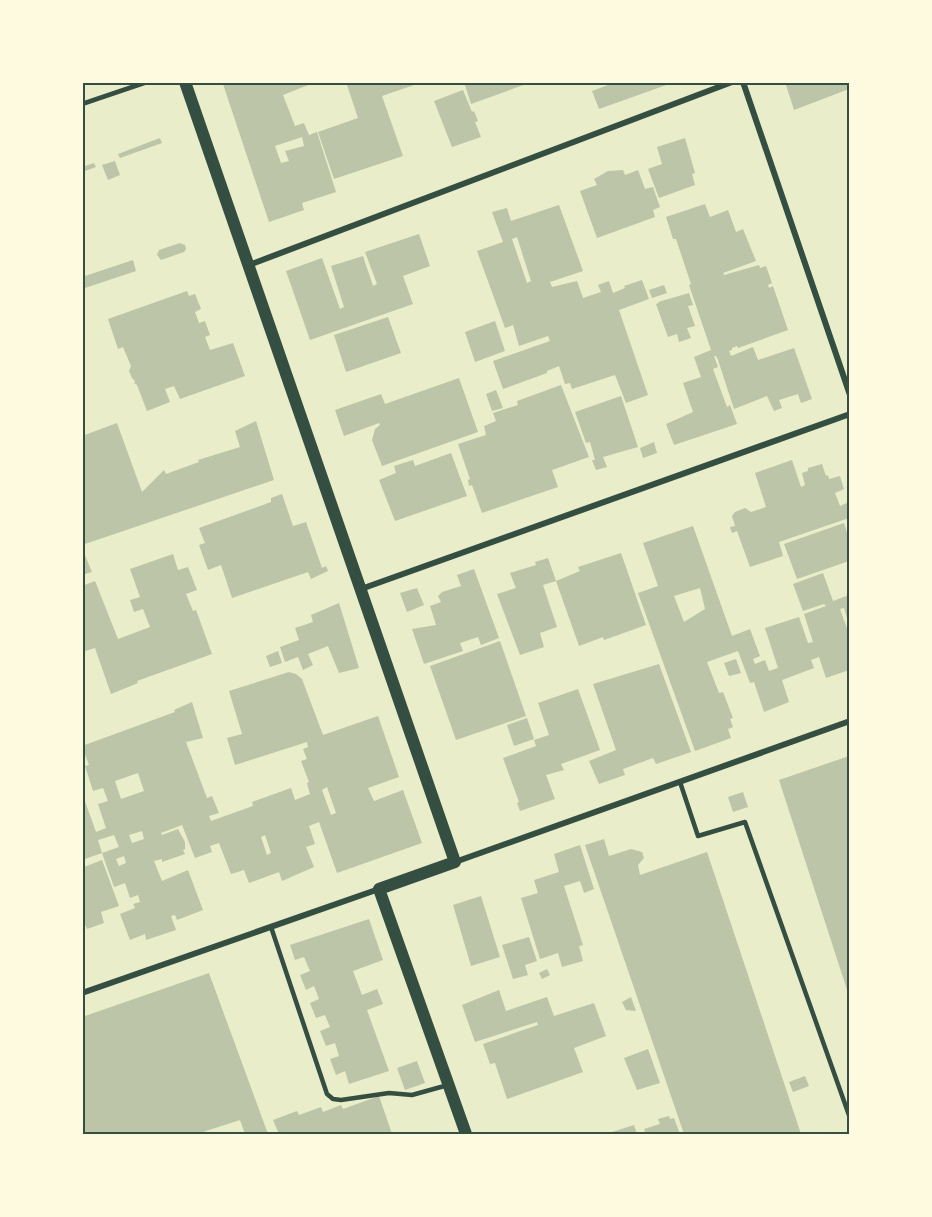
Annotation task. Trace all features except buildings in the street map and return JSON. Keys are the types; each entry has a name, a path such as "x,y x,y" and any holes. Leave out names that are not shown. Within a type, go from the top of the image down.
{"main road":[{"path":"185,82 455,862 379,889 466,1134"}],"street":[{"path":"249,265 732,82"},
{"path":"743,82 849,395"},
{"path":"361,589 849,414"},
{"path":"455,862 849,721"},
{"path":"82,993 379,889"}],"lane":[{"path":"82,104 147,82"},
{"path":"680,782 698,836 745,822 849,1118"},
{"path":"271,927 327,1094 333,1099 341,1100 377,1094 412,1095 448,1085"}]}
